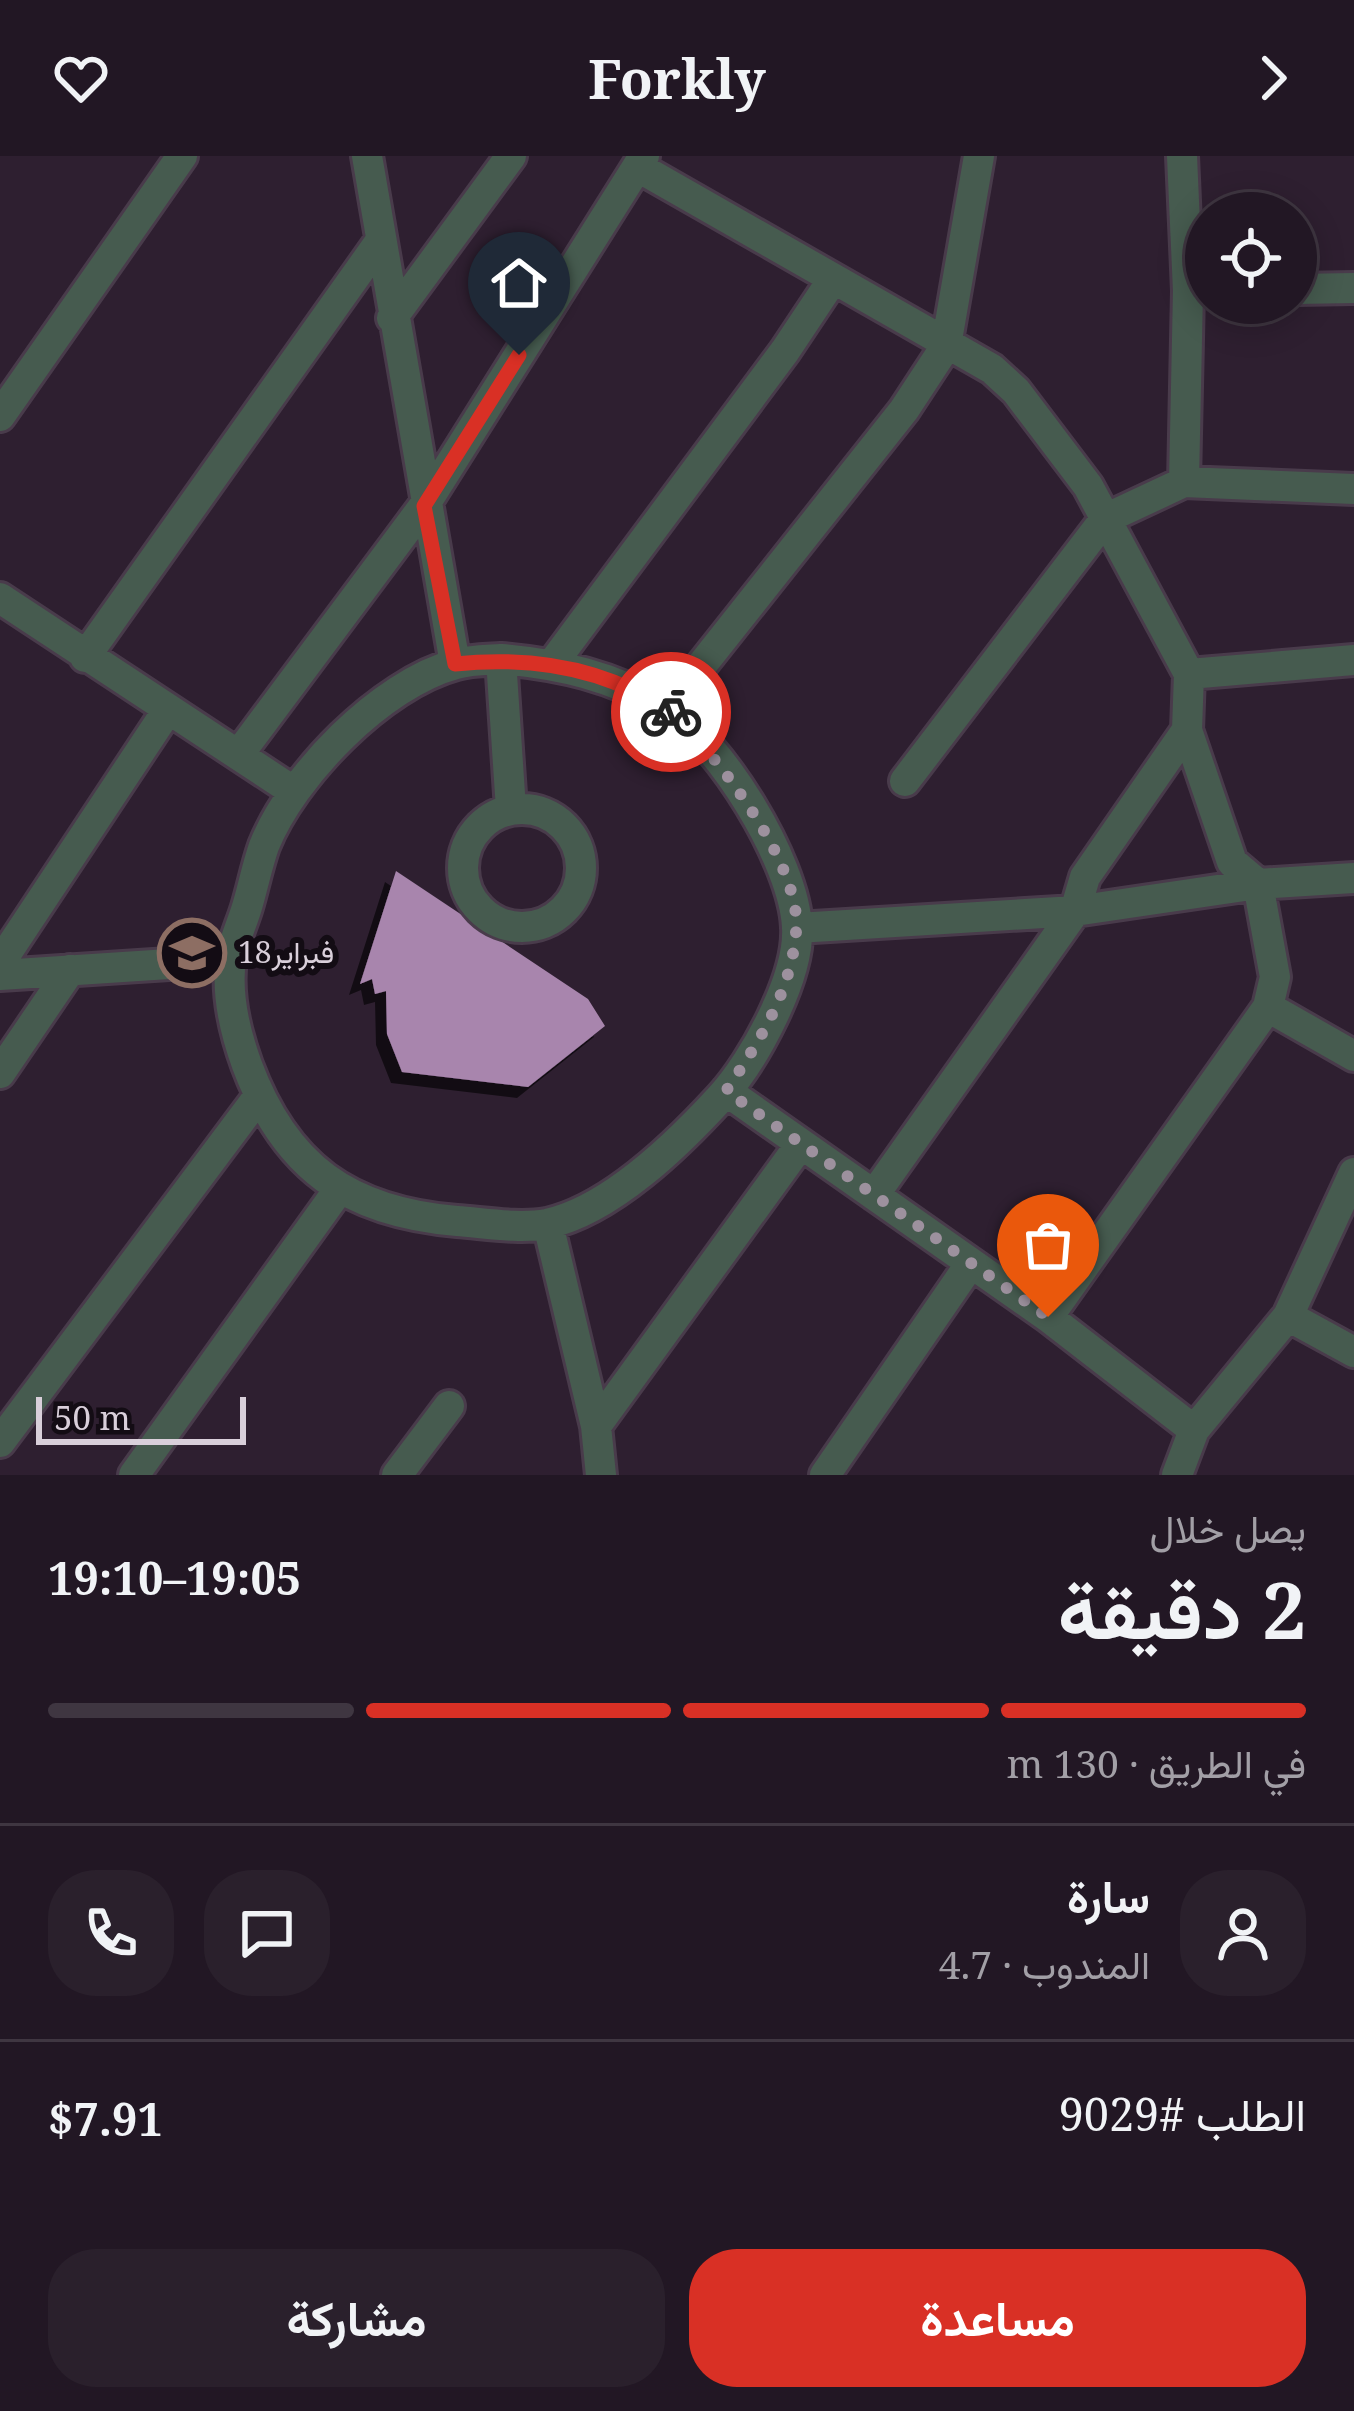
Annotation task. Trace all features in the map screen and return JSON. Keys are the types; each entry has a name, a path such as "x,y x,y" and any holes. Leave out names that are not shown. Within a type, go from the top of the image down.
{"street":[{"path":"0,416 182,156"},
{"path":"367,156 455,664"},
{"path":"392,318 512,156"},
{"path":"668,709 904,410 946,346 979,156"},
{"path":"1182,156 1186,192"},
{"path":"239,754 424,506 641,161 946,346 992,369 1016,391 1088,486 1189,674 1187,730 1232,862 1258,884 1275,977 1268,1007 1048,1317"},
{"path":"85,657 379,243"},
{"path":"553,663 785,351 833,279"},
{"path":"1317,289 1354,288"},
{"path":"1184,482 1195,324"},
{"path":"904,781 1105,519 1184,482 1354,489"},
{"path":"4,609 293,791"},
{"path":"501,659 511,809"},
{"path":"501,659 553,663 610,680 668,709 714,752 782,871 797,928 783,993 726,1091 678,1143 615,1192 548,1224 410,1214 340,1188 293,1153 259,1096 233,1029 230,960 264,845 293,791 346,732 403,689 455,664 501,659"},
{"path":"1189,674 1354,660"},
{"path":"0,963 167,711"},
{"path":"874,1195 1075,911 1085,877 1187,730"},
{"path":"797,928 1075,911 1258,884 1354,878"},
{"path":"0,975 230,960"},
{"path":"0,1073 70,970"},
{"path":"1268,1007 1354,1056"},
{"path":"726,1091 1048,1317 1194,1430"},
{"path":"0,1442 259,1096"},
{"path":"596,1426 800,1145"},
{"path":"1177,1475 1194,1430 1288,1316 1354,1173"},
{"path":"134,1475 340,1188"},
{"path":"548,1224 596,1426 601,1475"},
{"path":"825,1475 971,1263"},
{"path":"1288,1316 1354,1352"},
{"path":"397,1475 449,1406"}],"building":[{"path":"396,871 588,999 605,1026 528,1087 402,1072 387,1034 386,991 375,994 372,979 360,984"}],"way so far":[{"path":"671,712 714,752 754,815 782,871 797,928 783,993 758,1044 726,1091 1048,1317"}],"place":[{"name":"18فبراير","path":"192,953"}],"route":[{"path":"519,355 424,506 455,664 501,659 553,663 610,680 671,712"}]}
